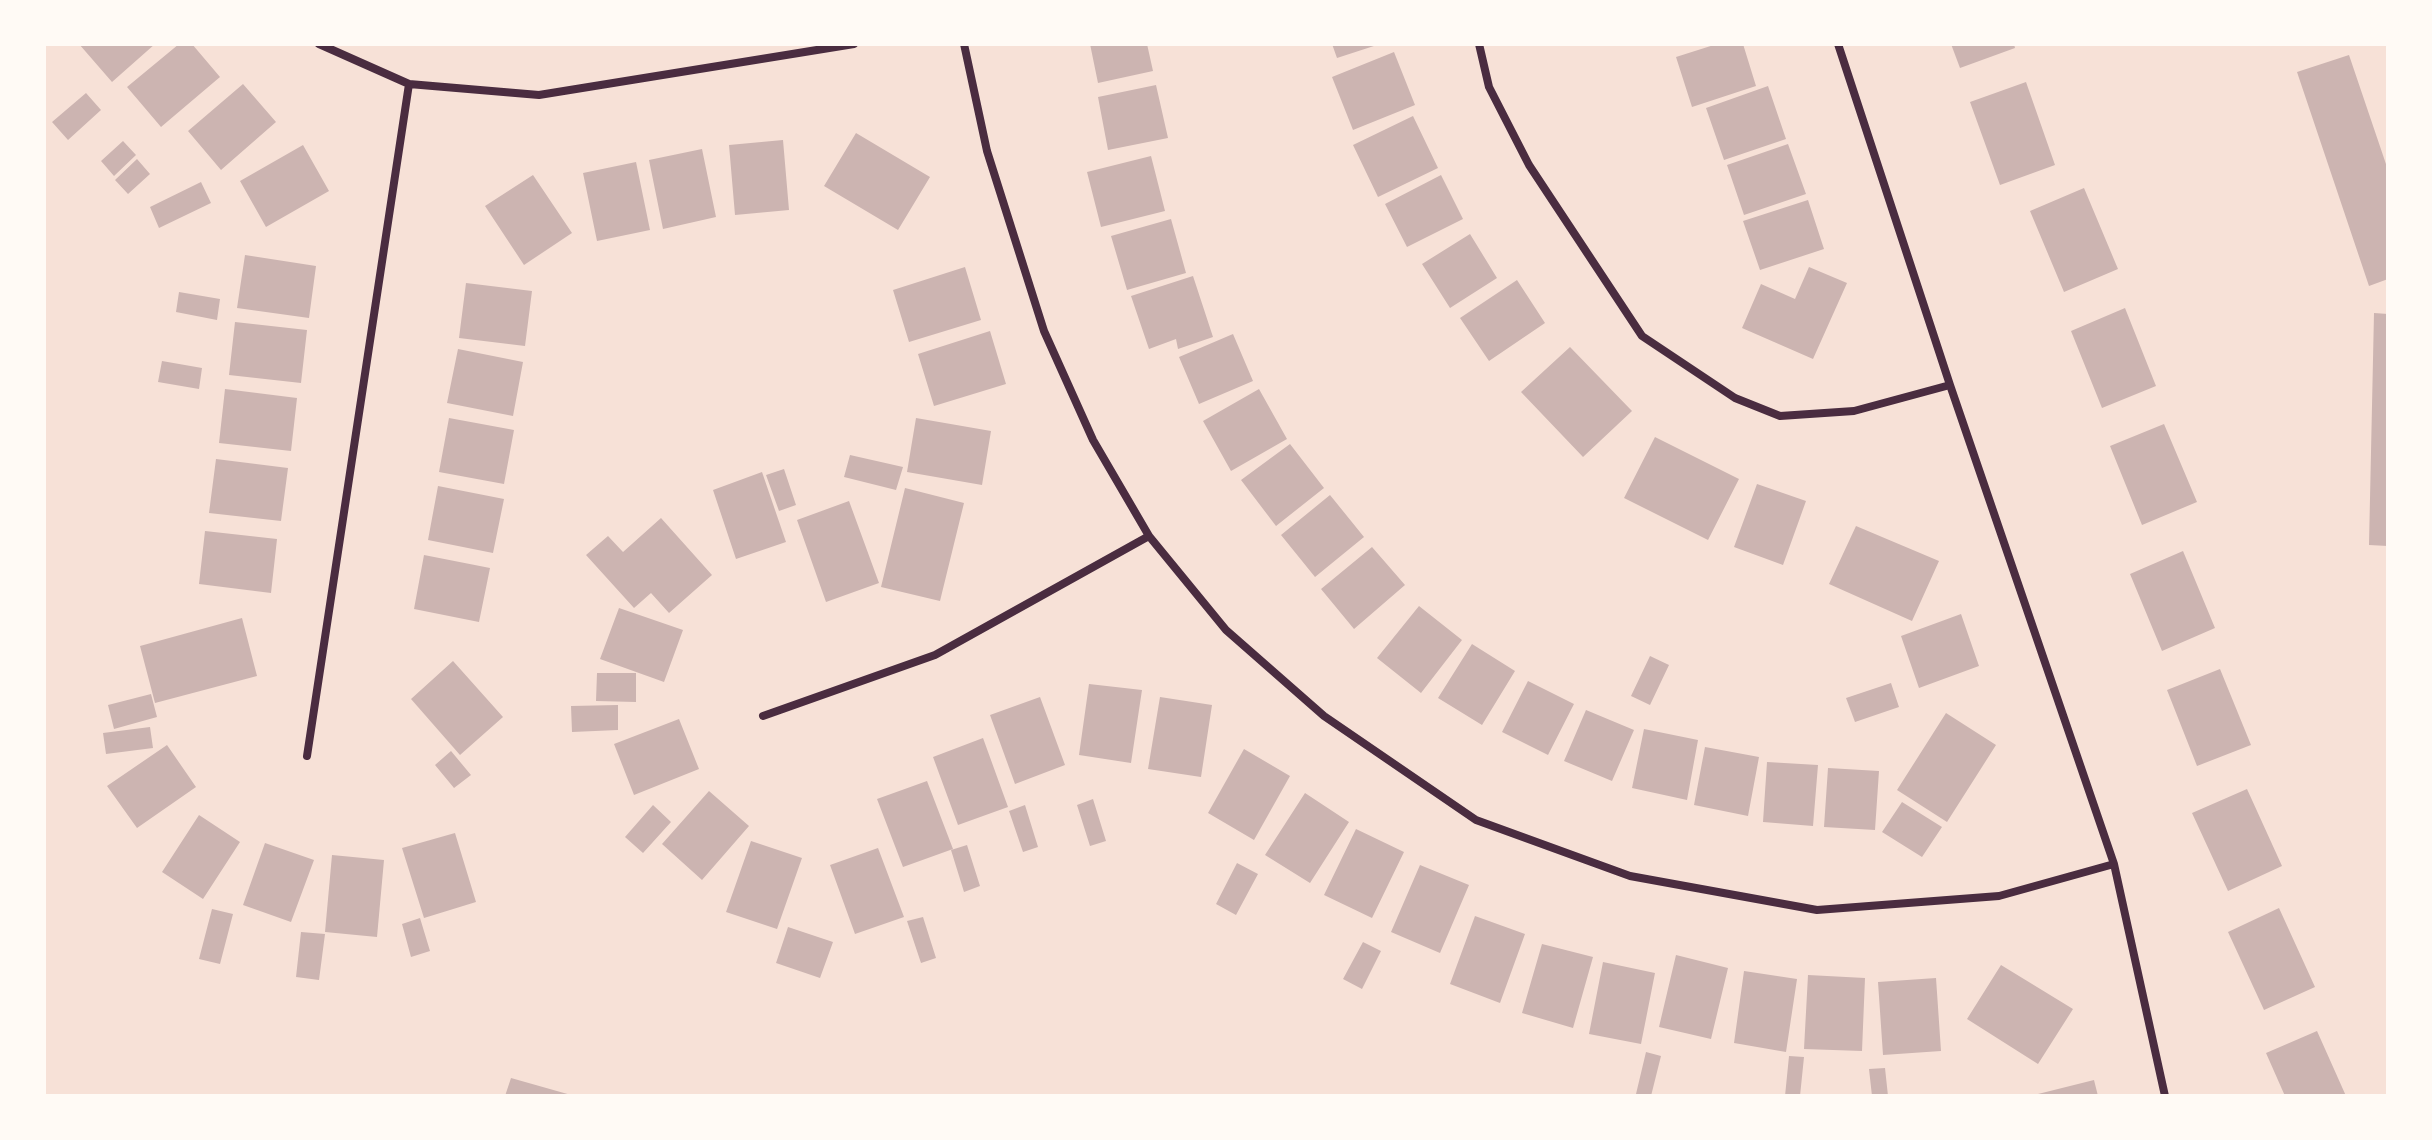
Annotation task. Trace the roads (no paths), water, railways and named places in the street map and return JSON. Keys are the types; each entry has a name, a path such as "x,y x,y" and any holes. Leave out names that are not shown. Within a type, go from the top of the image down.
{"street":[{"path":"319,44 409,84 539,95 854,44"},
{"path":"964,44 987,151 1044,331 1093,440 1149,536 1226,630 1324,716 1476,820 1630,876 1817,910 1999,896 2114,864"},
{"path":"1479,44 1489,87 1529,165 1642,336 1735,398 1780,416 1854,411 1950,385"},
{"path":"1838,44 1950,385 2114,864 2165,1096"},
{"path":"307,756 409,84"},
{"path":"763,716 935,655 1149,536"}]}
